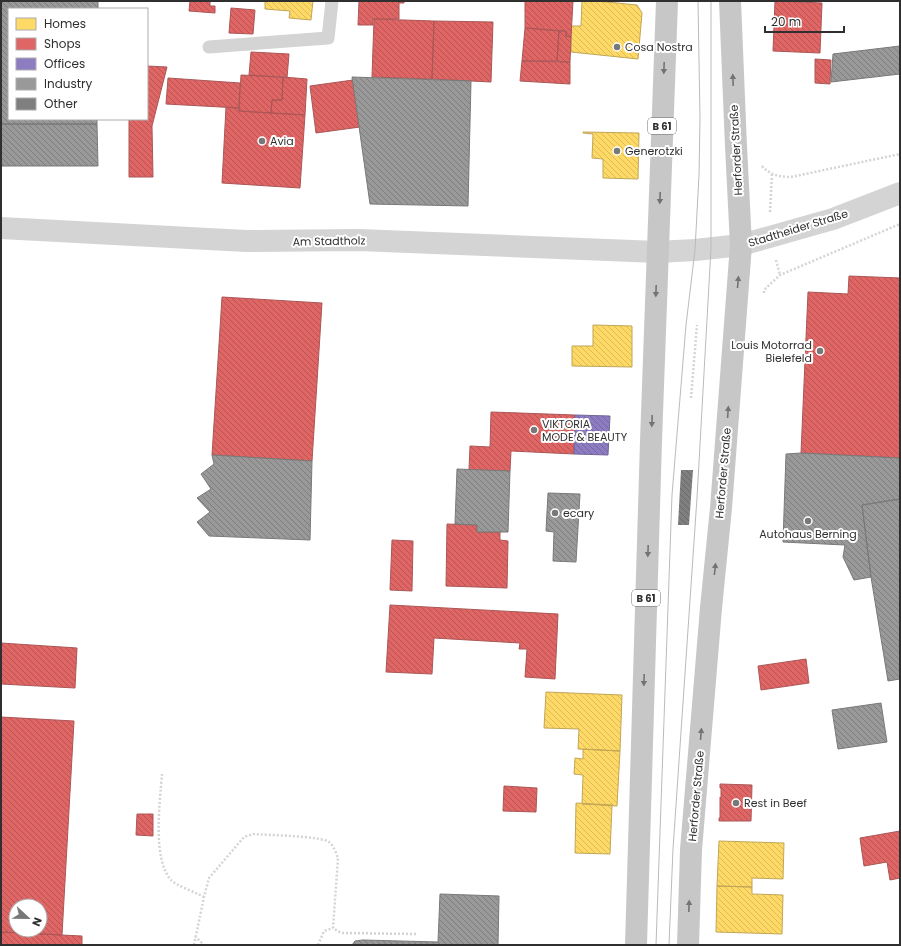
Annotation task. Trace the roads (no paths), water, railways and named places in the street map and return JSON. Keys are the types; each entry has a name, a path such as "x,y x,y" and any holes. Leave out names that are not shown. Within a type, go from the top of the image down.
{"main road":[{"name":"B 61","path":"636,945 667,1"},
{"name":"Herforder Straße","path":"688,945 691,850 711,608 721,508 741,245 730,1"}],"street":[{"name":"Stadtheider Straße","path":"658,252 741,245 833,219 900,193"},
{"name":"Am Stadtholz","path":"1,228 246,241 360,240 658,252"}],"lane":[{"path":"209,47 328,38 332,1"}],"tram line":[{"path":"656,945 672,495 686,325 695,250 699,175 700,119 698,1"},
{"path":"669,945 673,849 697,498 711,248 711,1"}],"place":[{"name":"Cosa Nostra","path":"617,47"},
{"name":"Avia","path":"262,141"},
{"name":"Generotzki","path":"617,151"},
{"name":"Louis Motorrad Bielefeld","path":"820,351"},
{"name":"VIKTORIA MODE & BEAUTY","path":"534,430"},
{"name":"ecary","path":"555,513"},
{"name":"Autohaus Berning","path":"808,521"},
{"name":"Rest in Beef","path":"736,803"}]}
